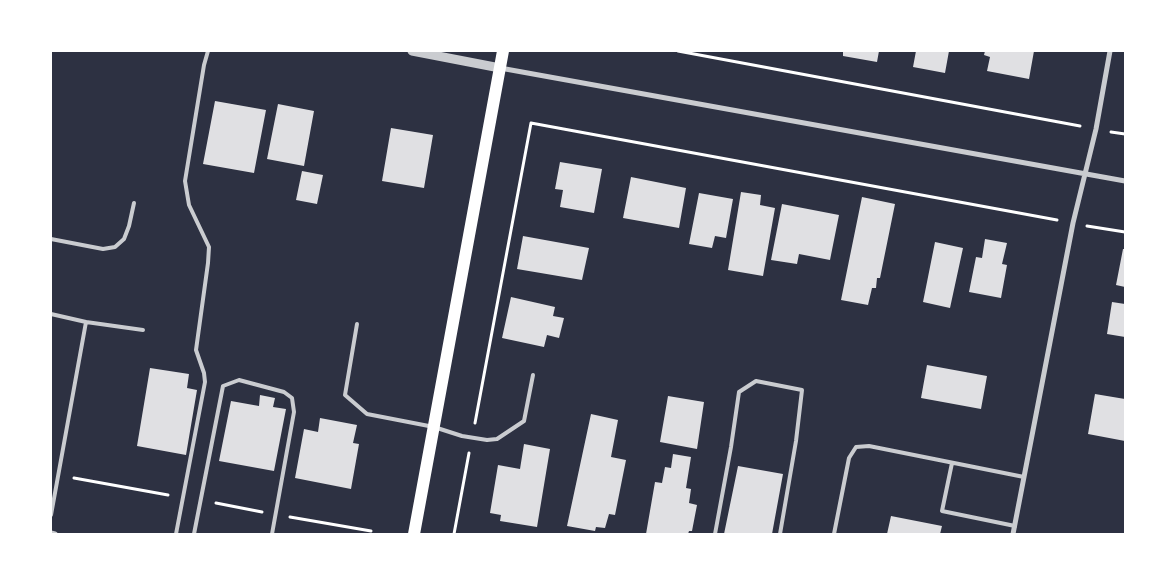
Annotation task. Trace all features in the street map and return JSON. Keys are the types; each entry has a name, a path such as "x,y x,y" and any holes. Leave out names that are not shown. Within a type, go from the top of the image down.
{"main road":[{"path":"414,534 503,51"}],"street":[{"path":"412,51 1125,182"},
{"path":"1013,534 1073,223 1096,129 1110,51"}],"lane":[{"path":"176,534 205,382 196,350 209,247 189,205 185,182 204,65 208,51"},
{"path":"51,239 103,250 115,247 124,239 130,226 134,203"},
{"path":"51,314 86,322 143,330"},
{"path":"51,515 86,322"},
{"path":"358,324 345,394 367,414 434,427 472,438 487,440 497,438 524,421 533,375"},
{"path":"194,534 223,386 239,380 284,392 292,398 294,412 272,534"},
{"path":"715,534 739,392 756,382 802,390 796,442 780,534"},
{"path":"834,534 849,458 856,447 869,446 1024,477"},
{"path":"952,463 942,511 1015,526"}],"path":[{"path":"678,51 1125,134"},
{"path":"454,534 531,123 1125,232"}],"building":[{"path":"843,51 879,51 877,62 843,56"},
{"path":"916,51 949,51 945,73 913,67"},
{"path":"985,51 1034,51 1029,79 987,71 990,57 984,55"},
{"path":"215,101 266,110 254,173 203,164"},
{"path":"278,104 314,111 304,166 267,159"},
{"path":"391,128 433,135 424,188 382,181"},
{"path":"560,162 602,169 594,213 560,207 563,190 555,189"},
{"path":"302,171 323,175 317,204 296,200"},
{"path":"631,177 686,188 679,228 623,218"},
{"path":"741,192 761,195 760,205 775,208 763,276 728,270"},
{"path":"699,193 733,199 726,238 715,236 712,248 689,244"},
{"path":"862,197 895,204 880,278 877,278 876,288 872,288 868,305 841,300"},
{"path":"782,204 839,215 830,260 799,254 797,264 771,260"},
{"path":"523,236 589,248 582,280 517,269"},
{"path":"985,239 1007,243 1002,264 1007,265 1001,298 969,292 976,257 982,258"},
{"path":"935,242 963,248 950,308 923,302"},
{"path":"1123,249 1125,249 1125,287 1116,285"},
{"path":"511,297 555,307 553,316 564,318 559,338 547,335 544,347 502,338"},
{"path":"1112,302 1125,304 1125,337 1107,334"},
{"path":"927,365 987,376 981,409 921,398"},
{"path":"150,368 189,374 187,388 197,390 186,455 137,446"},
{"path":"1095,394 1125,399 1125,441 1088,434"},
{"path":"260,395 275,398 273,407 286,409 274,471 219,461 231,401 259,406"},
{"path":"668,396 704,402 697,449 660,442"},
{"path":"591,414 618,420 611,457 626,460 615,515 609,514 605,528 596,527 595,531 567,526"},
{"path":"320,418 357,425 353,443 359,444 351,489 295,478 304,429 318,432"},
{"path":"524,444 550,449 537,527 500,521 501,515 490,513 498,465 520,469"},
{"path":"673,454 691,457 686,488 691,489 689,503 697,505 692,531 689,531 688,534 646,534 655,482 662,483 665,467 671,468"},
{"path":"738,466 783,474 772,534 724,534"},
{"path":"891,516 942,526 940,534 887,534"}]}
